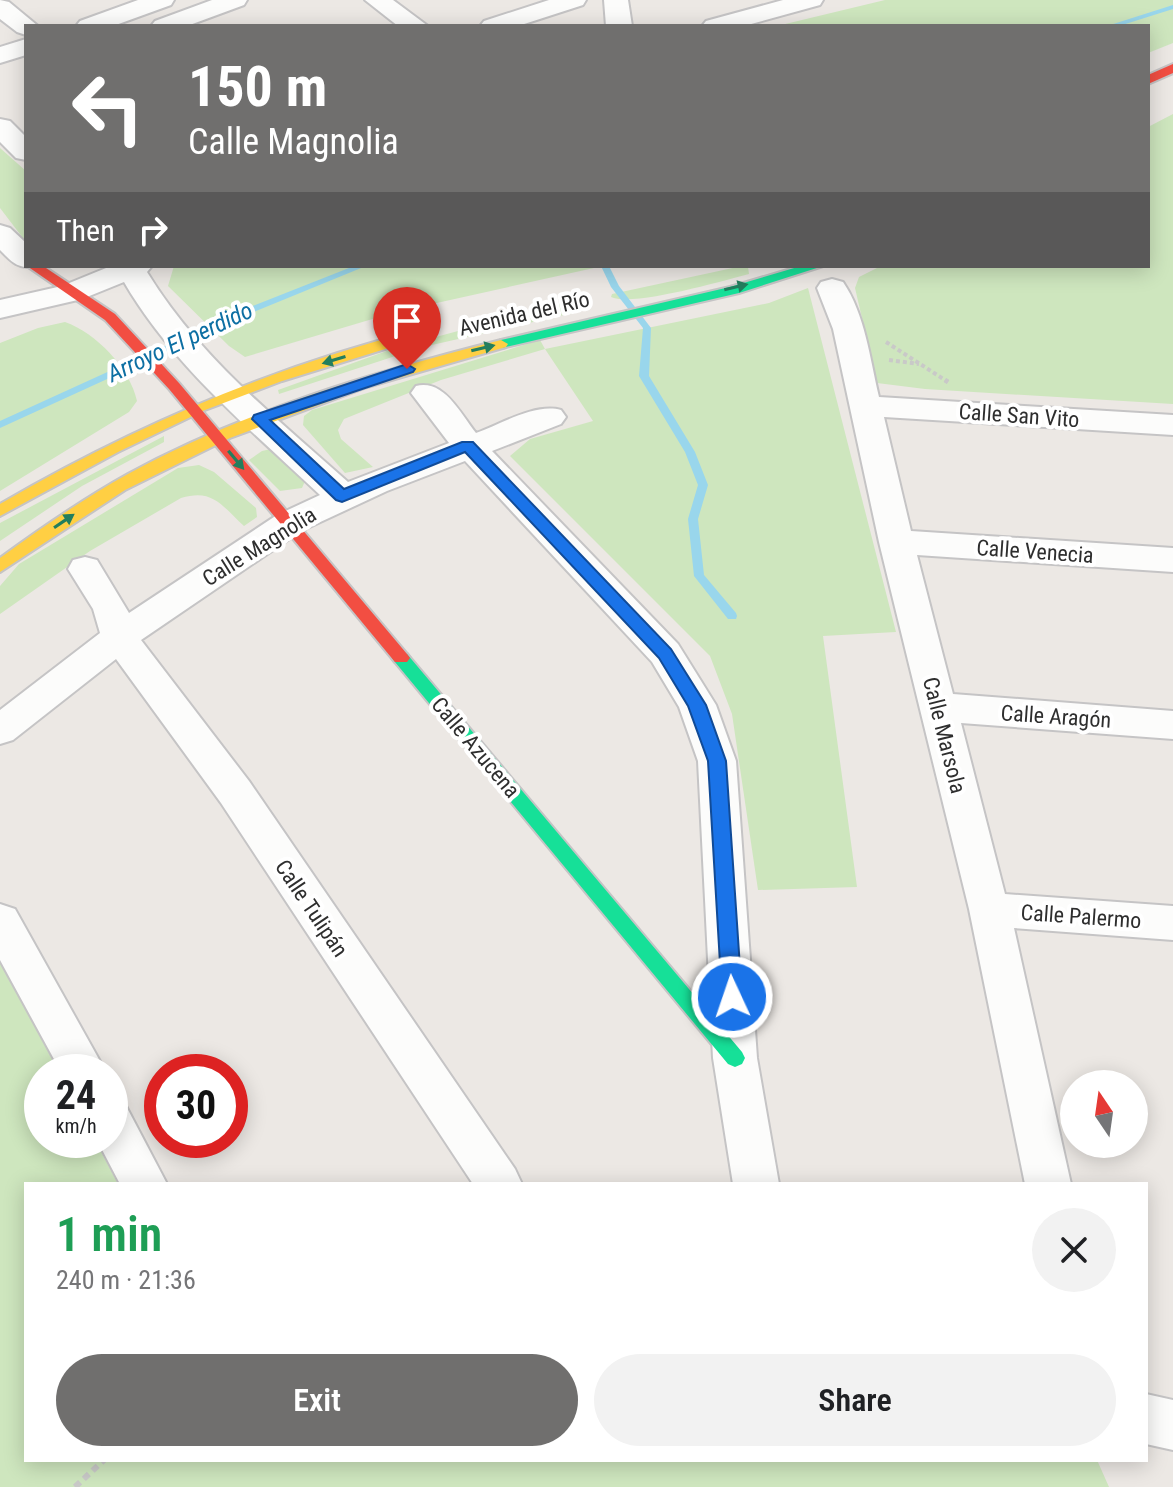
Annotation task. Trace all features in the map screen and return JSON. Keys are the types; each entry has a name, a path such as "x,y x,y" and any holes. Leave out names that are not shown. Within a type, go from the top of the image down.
{"street":[{"path":"99,24 162,0"},
{"path":"170,24 235,0"},
{"path":"377,0 412,24"},
{"path":"616,0 619,24"},
{"path":"720,24 768,5 811,0"},
{"path":"499,24 569,1"},
{"path":"0,7 24,25"},
{"path":"0,55 24,48"},
{"path":"1150,79 1173,68"},
{"path":"0,127 24,150"},
{"path":"0,234 24,253"},
{"path":"4,308 47,272 115,268"},
{"path":"132,268 149,303 224,385 342,496"},
{"name":"Calle Azucena","path":"47,272 110,317 174,386 735,1058"},
{"name":"Avenida del Río","path":"0,566 104,494 216,436 260,419 437,359 605,311 811,273"},
{"name":"Calle Marsola","path":"811,273 848,329 896,542 989,909 1048,1182"},
{"name":"Avenida del Río","path":"0,511 66,470 194,409 224,385 442,328"},
{"path":"427,393 468,445 665,653 697,705 717,761 735,1058 756,1182"},
{"name":"Calle San Vito","path":"866,406 1173,425"},
{"name":"Calle Magnolia","path":"0,730 119,637 289,523 342,496 468,445 550,417"},
{"name":"Calle Venecia","path":"896,542 1173,560"},
{"name":"Calle Tulipán","path":"85,569 110,608 119,637 235,792 498,1182"},
{"name":"Calle Aragón","path":"938,707 1173,725"},
{"name":"Calle Palermo","path":"989,909 1173,923"},
{"path":"0,921 74,1054"},
{"path":"128,1154 143,1182"},
{"path":"1148,1419 1173,1425"}],"path":[{"path":"848,329 890,343 956,387"},
{"path":"75,1487 102,1462"}],"green space":[{"path":"885,0 1173,0 1173,43 1150,52 1150,24 785,24"},
{"path":"1173,114 1173,404 925,389 877,383 855,288 859,277 877,268 1150,268 1150,126"},
{"path":"0,148 24,169 24,239 0,208"},
{"path":"173,268 594,268 396,312 245,357 229,346 168,286"},
{"path":"733,268 748,268 749,274 657,296 622,299 611,297 612,294"},
{"path":"808,288 896,632 823,636 857,887 758,890 732,714 710,656 510,456 530,439 593,421 545,349 769,303"},
{"path":"565,302 577,306 577,312 423,347 279,394 278,390 395,348"},
{"path":"65,322 88,334 110,353 127,376 137,401 129,412 0,491 0,343 38,328"},
{"path":"540,340 545,349 441,380 344,419 338,430 341,439 373,467 345,473 303,425 304,416 312,410"},
{"path":"164,436 164,442 82,486 0,541 0,523"},
{"path":"271,449 289,462 305,481 302,488 280,491 249,460"},
{"path":"199,465 214,472 256,508 257,517 244,526 209,497 181,498 90,551 0,614 0,586 19,564 178,468"},
{"path":"0,961 49,1054 24,1054 24,1158 104,1158 117,1182 24,1182 24,1462 1098,1462 1109,1487 0,1487"}],"waterway":[{"name":"Arroyo El perdido","path":"1118,24 1173,7"},
{"name":"Arroyo El perdido","path":"0,425 253,309 357,268"},
{"path":"606,268 615,287 647,328 644,376 690,452 703,485 693,519 699,576 732,616"}],"traffic: fast":[{"path":"501,344 734,290 809,268"},
{"path":"401,658 735,1058"}],"traffic: slow":[{"path":"0,511 112,448 199,407 325,362 422,333"},
{"path":"0,566 119,486 225,434 361,384 501,344"}],"traffic: jam":[{"path":"1150,79 1173,68"},
{"path":"37,268 110,317 174,386 401,658"}],"route":[{"path":"407,369 260,419 342,496 468,445 665,653 697,705 717,761 732,997"}]}
